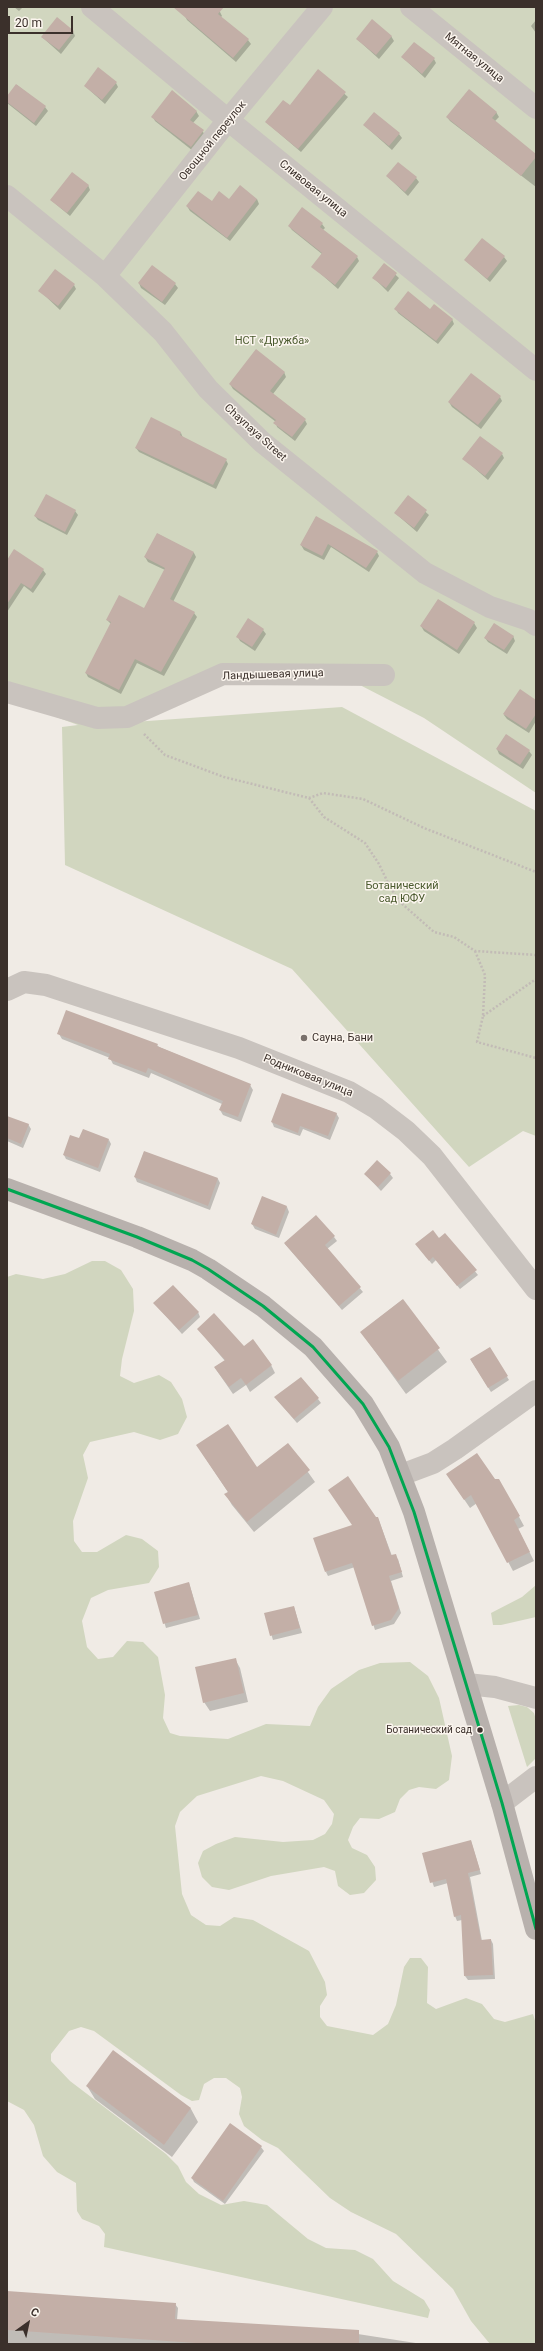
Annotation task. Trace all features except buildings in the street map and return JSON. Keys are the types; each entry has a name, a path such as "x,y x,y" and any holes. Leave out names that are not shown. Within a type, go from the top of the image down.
{"main road":[{"path":"7,1189 192,1260 263,1306 313,1347 350,1387 376,1423 401,1475 502,1803 536,1929"}],"street":[{"name":"Сливовая улица","path":"92,7 228,120 536,370"},
{"name":"Овощной переулок","path":"105,276 228,120 322,7"},
{"name":"Мятная улица","path":"412,7 536,108"},
{"name":"Chaynaya Street","path":"7,196 105,276 163,332 208,389 262,442 425,573 490,607 529,620 536,625"},
{"name":"Ландышевая улица","path":"7,692 97,718 127,716 223,674 384,675"},
{"name":"Родниковая улица","path":"7,990 24,982 46,985 239,1048 349,1092 382,1112 406,1131 432,1156 536,1289"},
{"path":"401,1475 433,1463 456,1449 536,1391"},
{"path":"466,1684 495,1687 536,1698"},
{"path":"502,1803 536,1777"}],"path":[{"path":"127,716 165,755 224,777 309,798 323,793 363,799 424,828 536,872"},
{"path":"309,798 324,817 365,843 379,864 390,887 400,902 434,932 454,937 475,951 536,955"},
{"path":"475,951 485,975 483,1016 477,1042 536,1058"},
{"path":"483,1016 536,980"}],"green space":[{"name":"НСТ «Дружба»","path":"7,7 536,7 536,793 424,718 356,683 209,676 92,725 342,707 536,811 536,1136 523,1131 469,1167 292,969 65,865 62,727 78,725 7,699"},
{"path":"92,1261 105,1261 121,1270 133,1289 134,1311 122,1359 120,1376 134,1383 159,1375 171,1382 182,1399 187,1417 178,1434 160,1440 134,1432 90,1442 83,1455 88,1478 73,1521 74,1541 82,1552 97,1552 126,1535 142,1539 158,1551 159,1567 149,1583 108,1590 91,1598 82,1621 87,1647 98,1659 113,1657 127,1641 143,1642 158,1657 165,1695 163,1718 170,1733 180,1736 228,1739 266,1724 310,1726 318,1707 331,1689 359,1670 380,1663 410,1662 428,1676 439,1698 452,1756 449,1780 436,1789 419,1787 409,1790 400,1799 395,1812 379,1819 360,1818 353,1827 348,1840 352,1848 367,1855 375,1867 376,1880 364,1893 350,1895 338,1886 335,1871 324,1867 271,1876 229,1890 212,1887 202,1877 198,1863 203,1851 216,1844 235,1837 283,1842 313,1840 325,1834 332,1824 334,1814 324,1800 283,1781 261,1776 197,1796 180,1812 175,1826 182,1894 191,1915 206,1925 220,1926 234,1917 253,1920 309,1951 325,1982 327,1995 320,2006 320,2017 327,2026 373,2035 388,2024 396,2005 404,1967 410,1958 421,1958 428,1967 427,2003 436,2009 466,1998 482,2004 494,2019 505,2022 533,2014 536,2024 536,2344 490,2344 471,2321 453,2289 396,2234 351,2212 330,2198 278,2148 262,2140 244,2126 239,2114 242,2097 240,2088 226,2078 214,2078 204,2084 199,2100 192,2101 181,2095 94,2031 81,2027 69,2031 51,2054 51,2061 70,2081 166,2154 178,2166 186,2182 199,2194 221,2205 244,2201 267,2205 308,2239 326,2248 355,2250 373,2259 393,2281 424,2300 430,2310 428,2318 104,2247 105,2234 99,2226 82,2219 77,2211 76,2183 57,2172 43,2156 34,2125 24,2110 7,2101 7,1277 16,1274 43,1279 65,1274"},
{"path":"536,1585 536,1617 501,1625 493,1625 491,1613 522,1597"},
{"path":"519,1705 527,1707 534,1713 536,1720 536,1758 527,1767 508,1706"}],"transit line":[{"path":"7,1189 137,1237 192,1260 208,1269 263,1306 313,1347 363,1404 389,1447 414,1512 502,1803 536,1929"}],"place":[{"name":"Сауна, Бани","path":"304,1038"},
{"name":"Ботанический сад","path":"480,1730"}],"park label":[{"name":"Ботанический сад ЮФУ","path":"402,892"}]}
